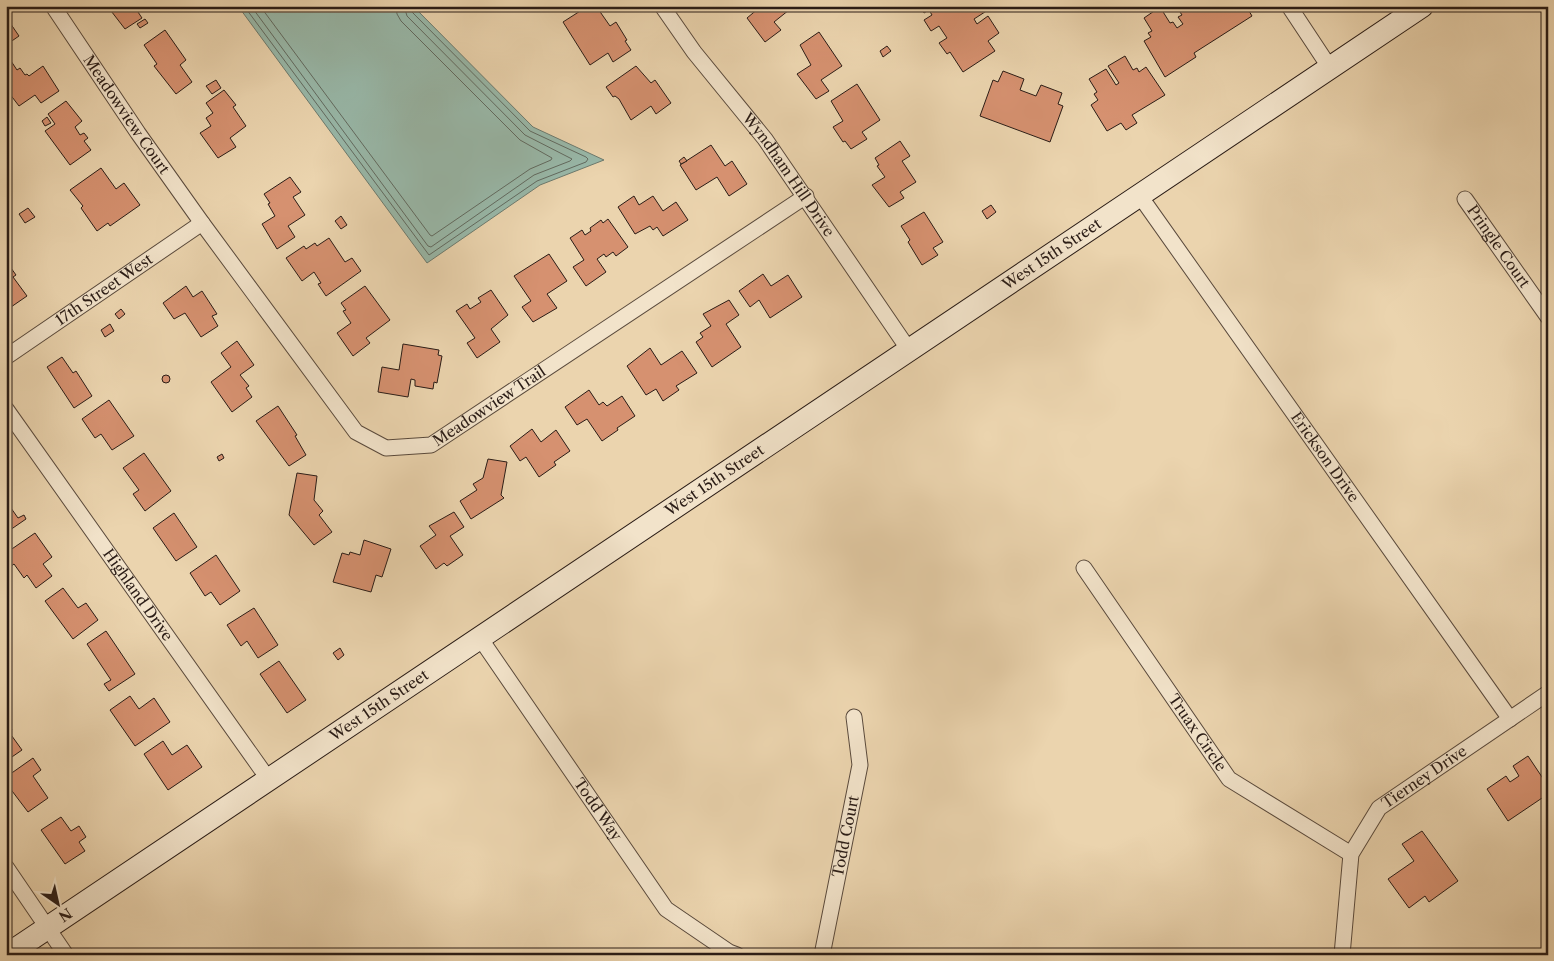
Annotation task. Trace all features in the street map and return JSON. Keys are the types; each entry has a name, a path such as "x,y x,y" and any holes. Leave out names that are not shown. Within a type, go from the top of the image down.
{"street":[{"name":"Meadowview Court","path":"53,6 138,133 202,223"},
{"name":"Wyndham Hill Drive","path":"662,6 694,52 765,138 909,350"},
{"path":"1289,6 1330,68"},
{"name":"West 15th Street","path":"7,955 1422,6"},
{"name":"Meadowview Trail","path":"202,223 356,432 386,448 431,446 806,196"},
{"name":"Erickson Drive","path":"1140,196 1510,719"},
{"name":"Pringle Court","path":"1465,199 1548,316"},
{"name":"17th Street West","path":"6,357 202,223"},
{"name":"Highland Drive","path":"6,409 268,780"},
{"name":"Truax Circle","path":"1084,568 1229,779 1351,854"},
{"name":"Todd Way","path":"480,638 666,909 729,952 737,955"},
{"name":"Tierney Drive","path":"1342,955 1351,854 1379,808 1548,693"},
{"name":"Todd Court","path":"822,955 860,765 854,717"},
{"path":"6,866 66,955"}],"water":[{"path":"238,6 413,6 533,127 604,160 540,185 427,263"}],"building":[{"path":"141,6 136,9 142,18 125,29 108,7"},
{"path":"588,6 596,6 610,26 616,22 631,50 613,62 608,53 590,65 563,22"},
{"path":"758,6 794,6 774,22 781,30 765,42 747,18 759,8"},
{"path":"920,6 986,6 988,10 974,19 977,24 988,16 999,33 988,41 995,51 963,72 950,52 947,54 939,43 947,38 939,26 931,31 924,20 932,15 929,10 924,13"},
{"path":"1176,6 1246,6 1252,16 1194,53 1196,57 1165,77 1144,41 1151,37 1148,33 1152,31 1144,18 1160,7 1170,23 1173,22 1177,28 1183,24 1178,17 1182,15"},
{"path":"6,17 19,36 6,45"},
{"path":"145,19 148,23 140,28 137,24"},
{"path":"165,30 186,60 180,65 192,82 176,94 154,66 157,64 144,45"},
{"path":"819,32 842,66 821,80 829,91 816,99 797,74 811,65 800,45"},
{"path":"887,46 891,51 883,57 880,51"},
{"path":"1125,56 1133,70 1137,68 1139,72 1146,67 1165,95 1132,115 1137,123 1126,130 1121,123 1107,131 1091,105 1098,100 1094,94 1097,92 1089,79 1106,69 1116,85 1119,83 1108,66"},
{"path":"11,61 17,70 20,68 25,75 29,76 43,66 59,91 41,103 35,95 19,106 6,89 6,64"},
{"path":"636,66 651,83 655,80 671,103 656,114 651,106 631,120 619,99 615,96 613,97 606,87"},
{"path":"1003,71 1024,79 1020,90 1036,96 1041,85 1062,93 1058,104 1063,106 1050,142 980,116 993,80 998,82"},
{"path":"216,80 221,88 212,94 206,86"},
{"path":"857,84 880,120 862,132 867,139 851,149 845,141 843,142 833,127 843,121 831,101"},
{"path":"224,90 236,105 233,107 246,126 230,138 236,147 218,158 200,133 211,126 206,118 213,113 206,103"},
{"path":"66,101 82,121 75,127 80,135 84,133 88,138 84,141 91,150 70,165 45,131 55,124 48,114"},
{"path":"47,117 51,123 45,126 42,121"},
{"path":"900,141 910,156 902,161 916,182 900,192 904,198 889,207 872,185 885,177 877,166 879,165 875,158"},
{"path":"711,145 725,166 732,161 747,184 729,196 717,177 696,190 680,165"},
{"path":"684,157 687,161 681,164 679,161"},
{"path":"101,168 116,189 124,183 140,205 110,226 108,223 97,231 81,208 83,206 70,190"},
{"path":"290,177 301,192 293,197 305,215 288,226 295,237 277,249 262,224 275,216 264,194"},
{"path":"634,196 639,205 653,196 663,211 676,202 688,220 663,236 657,227 653,230 650,226 635,234 618,207"},
{"path":"991,205 996,212 987,219 982,211"},
{"path":"28,208 35,217 25,223 19,214"},
{"path":"924,212 943,242 933,248 938,255 922,265 901,226"},
{"path":"341,216 347,225 341,229 335,221"},
{"path":"608,219 628,247 616,256 613,252 606,257 604,254 597,259 606,272 586,286 573,267 584,260 570,238 582,230 585,235 591,231 590,228 601,220 603,223"},
{"path":"329,238 345,262 352,258 361,271 326,296 318,284 321,283 314,272 302,281 286,258 304,246 306,249 315,243 317,246"},
{"path":"549,254 567,281 547,294 557,308 533,322 522,307 531,301 514,276"},
{"path":"6,261 16,275 13,277 27,296 11,307 6,301"},
{"path":"763,274 771,286 788,275 802,297 770,318 759,300 750,307 739,291"},
{"path":"186,286 193,297 202,291 217,314 212,316 218,326 201,337 185,313 174,319 163,303"},
{"path":"365,286 390,320 366,338 370,343 353,356 337,333 351,323 343,311 346,310 341,303"},
{"path":"491,290 508,315 491,329 500,342 477,358 467,343 475,338 456,311 467,304 470,309 481,302 478,298"},
{"path":"729,300 739,315 726,324 741,347 712,367 696,342 703,337 700,333 711,326 703,314"},
{"path":"121,309 125,314 119,319 115,314"},
{"path":"110,324 114,331 105,337 101,330"},
{"path":"237,341 254,365 240,375 249,386 246,388 252,397 232,412 211,382 231,367 221,353"},
{"path":"403,344 439,350 438,355 442,356 437,383 434,382 433,389 415,386 415,380 411,379 408,397 378,392 382,367 399,370"},
{"path":"650,348 661,365 682,351 697,373 676,386 679,390 663,401 656,389 646,395 627,366"},
{"path":"62,357 73,373 76,371 92,396 74,408 47,367"},
{"path":"166,375 170,379 166,383 162,379"},
{"path":"589,390 599,405 603,402 607,406 622,396 635,416 602,441 587,419 577,425 565,407"},
{"path":"109,400 134,436 112,450 101,434 95,438 82,419"},
{"path":"278,406 297,435 295,436 306,455 289,466 256,421"},
{"path":"532,429 541,442 556,430 570,451 554,462 556,465 539,477 526,457 520,461 510,446"},
{"path":"144,453 171,491 145,511 133,494 139,490 123,468"},
{"path":"222,454 224,458 219,461 217,457"},
{"path":"488,459 507,462 501,495 504,498 471,519 460,501 477,490 473,484 483,478"},
{"path":"297,473 317,476 314,500 323,511 319,515 332,532 314,545 289,515"},
{"path":"6,501 18,518 24,515 26,519 10,530 6,526"},
{"path":"454,512 464,527 450,536 463,555 447,566 444,563 436,569 420,546 436,535 429,526"},
{"path":"174,513 197,547 176,561 153,528"},
{"path":"35,533 52,557 43,564 52,576 36,588 27,575 24,578 14,564 6,570 6,553"},
{"path":"364,540 391,549 382,577 376,575 371,592 333,582 342,553 349,555 350,552 360,555"},
{"path":"216,555 240,591 220,605 211,592 205,596 190,573"},
{"path":"63,588 78,608 86,603 98,620 73,639 45,601"},
{"path":"254,608 278,645 258,658 247,641 241,646 227,625"},
{"path":"106,631 135,674 109,691 104,684 111,680 87,644"},
{"path":"340,648 344,655 338,660 333,653"},
{"path":"279,661 306,700 287,713 260,674"},
{"path":"130,696 139,709 154,698 170,722 135,746 110,710"},
{"path":"6,721 12,730 9,732 22,750 6,761"},
{"path":"163,741 172,755 187,745 202,767 168,790 144,754"},
{"path":"1528,756 1548,786 1548,794 1508,821 1487,789 1506,776 1510,782 1519,776 1513,766"},
{"path":"33,758 41,770 33,776 48,798 28,812 6,783 6,777"},
{"path":"61,817 71,831 79,826 86,837 79,842 85,851 65,864 41,830"},
{"path":"1422,831 1458,881 1429,902 1425,896 1409,908 1388,879 1414,861 1402,844"}]}
